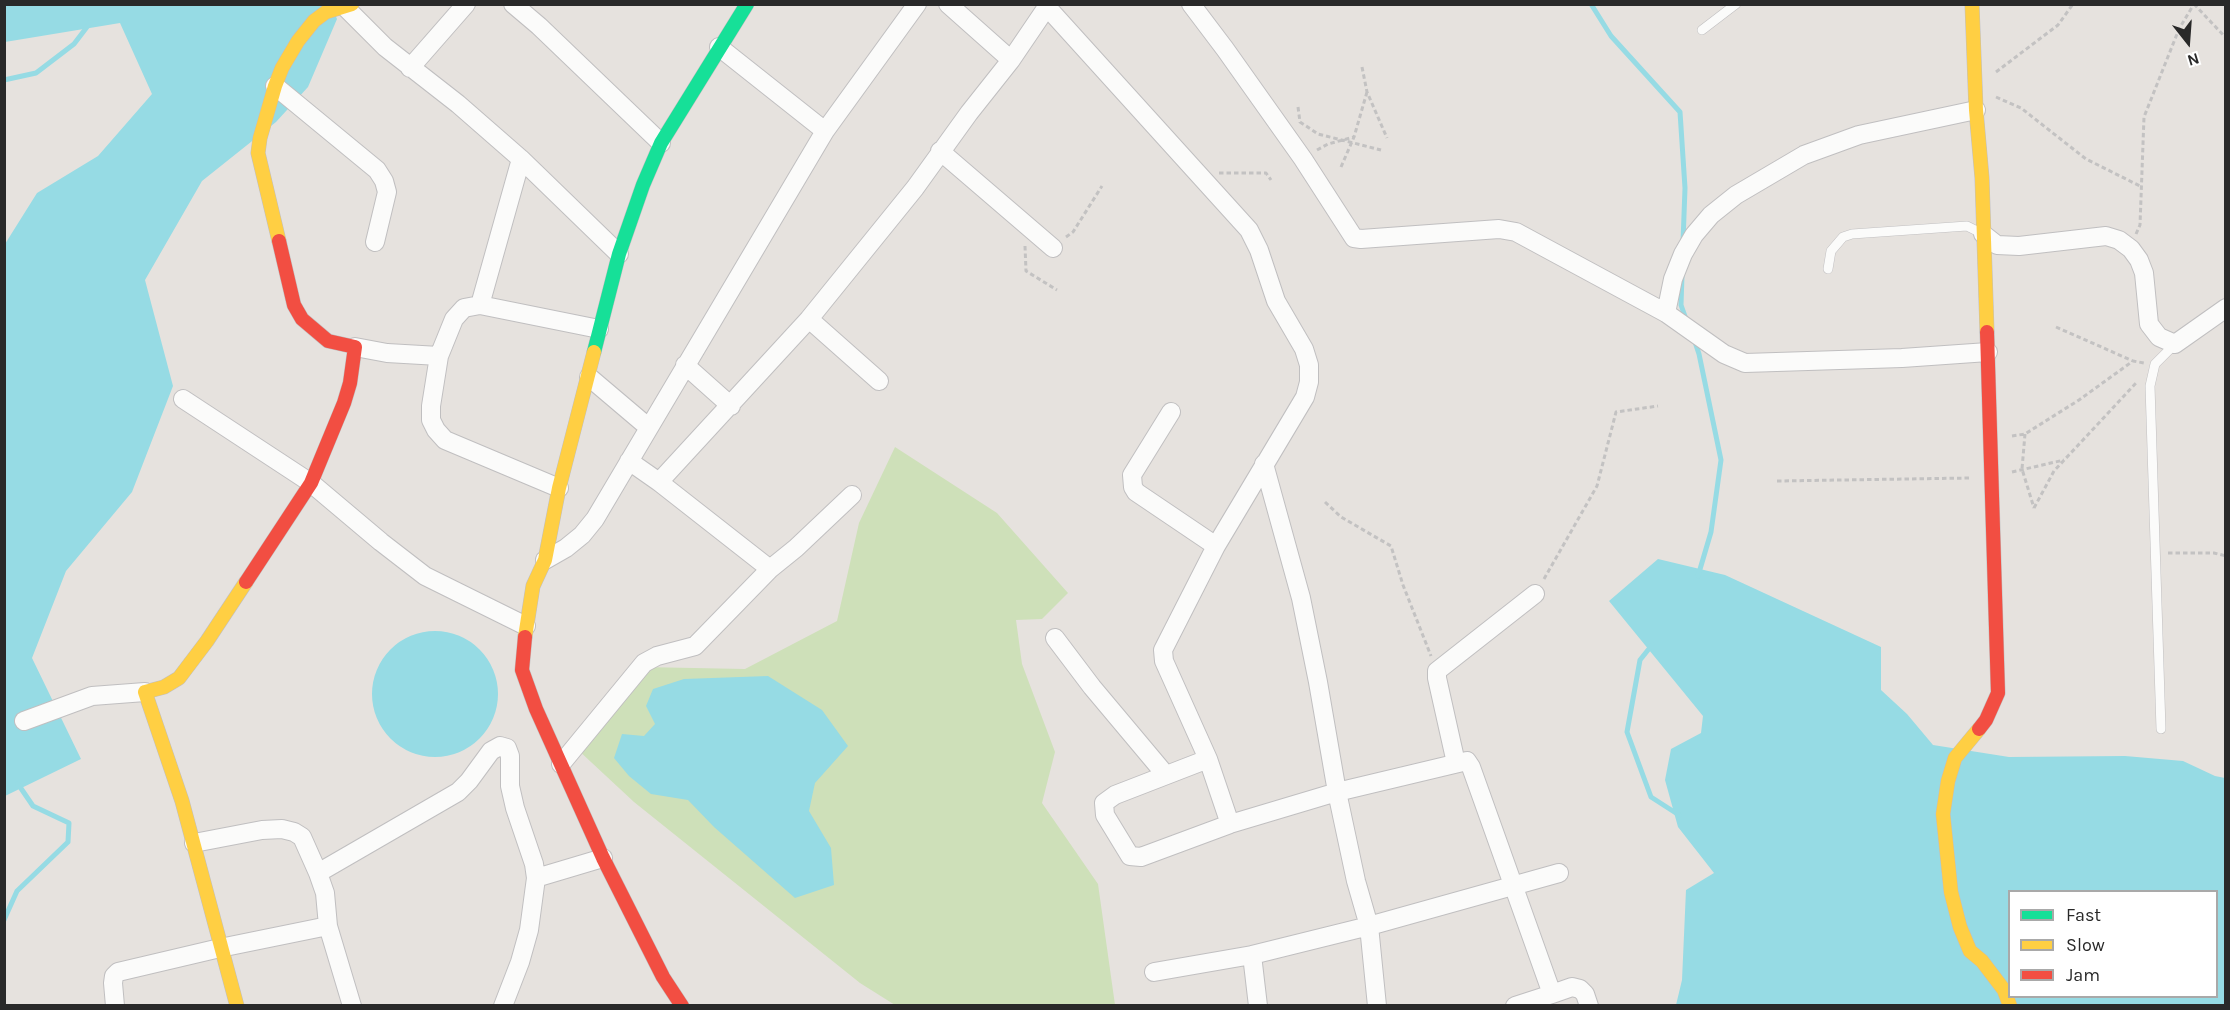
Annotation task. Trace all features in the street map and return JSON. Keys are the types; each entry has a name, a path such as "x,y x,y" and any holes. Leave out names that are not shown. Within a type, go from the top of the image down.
{"street":[{"path":"410,68 466,4"},
{"path":"513,4 661,143"},
{"path":"545,560 566,548 582,535 595,519 825,130 917,4"},
{"path":"948,4 1011,60"},
{"path":"1191,4 1303,159 1354,238 1499,229 1516,232 1666,313 1724,354 1745,363 1902,358 1988,352"},
{"path":"1972,4 1976,110 1982,178 1998,693 1986,720 1955,758 1948,781 1943,814 1951,892 1960,927 1970,951 1982,961 1999,983 2010,1005"},
{"path":"439,356 387,353 328,341 303,319 291,297 258,153 260,138 282,68 298,41 314,21 326,12 349,6 385,47 458,104 521,159 619,254"},
{"path":"660,482 809,319 915,188 940,151 1011,60 1048,6 1249,230 1255,239 1275,301 1304,349 1309,365 1309,382 1305,397 1216,546 1162,655 1208,759 1230,824"},
{"path":"682,1005 663,977 603,858 536,709 522,670 533,586 545,560 560,488 619,254 661,143 719,47 738,8"},
{"path":"719,47 825,130"},
{"path":"275,86 377,170 384,181 387,192 375,242"},
{"path":"1666,313 1674,279 1683,254 1694,235 1711,215 1736,195 1804,154 1859,135 1976,110"},
{"path":"940,151 1053,248"},
{"path":"480,305 521,159"},
{"path":"1983,234 1997,245 2019,246 2106,236 2120,240 2131,249 2144,273 2149,324 2159,337 2175,344 2226,308"},
{"path":"560,488 445,440 431,420 439,356 454,319 464,308 480,305 599,329"},
{"path":"809,319 879,381"},
{"path":"24,721 92,696 145,692 164,687 179,678 311,483 344,403 350,383 355,347"},
{"path":"685,365 731,406"},
{"path":"589,377 648,427"},
{"path":"183,399 311,483 425,576 526,626"},
{"path":"1171,412 1132,475 1133,487 1136,492 1216,546"},
{"path":"629,461 660,482 770,569"},
{"path":"1264,464 1301,598 1337,792 1356,882 1369,926 1377,1005"},
{"path":"561,764 644,663 657,656 695,646 770,569 796,548 852,495"},
{"path":"1456,763 1437,671 1535,594"},
{"path":"1055,638 1092,687 1165,774"},
{"path":"145,692 182,801 237,1005"},
{"path":"318,873 458,792 491,751 500,746 507,748 510,756 510,786 534,864 536,878 529,930 520,962 503,1005"},
{"path":"1208,759 1115,795 1104,803 1105,815 1130,856 1141,857 1230,824 1337,792 1467,761 1552,994"},
{"path":"194,843 262,830 294,832 302,837 325,893 328,926 352,1005"},
{"path":"536,878 603,858"},
{"path":"1154,972 1252,955 1369,926 1559,873"},
{"path":"115,1005 113,983 114,976 118,972 328,926"},
{"path":"1252,955 1258,1005"},
{"path":"1515,1005 1572,987 1580,989 1585,994 1589,1005"}],"lane":[{"path":"1702,30 1736,4"},
{"path":"1828,269 1831,251 1843,237 1851,234 1967,226 1983,234"},
{"path":"2161,729 2150,414 2155,364 2175,344"}],"path":[{"path":"2073,4 2058,25 1975,88 2021,108 2086,159 2140,186"},
{"path":"2131,249 2140,225 2144,117 2179,29 2194,4 2226,38"},
{"path":"1362,67 1367,92 1387,138"},
{"path":"1341,167 1352,142 1367,92"},
{"path":"1298,107 1300,122 1318,134 1381,150"},
{"path":"1303,159 1328,144 1354,136"},
{"path":"1197,173 1266,173 1271,180"},
{"path":"1053,248 1073,232 1102,186"},
{"path":"1028,226 1024,250 1026,271 1057,290"},
{"path":"2056,327 2133,361 2155,364"},
{"path":"1991,438 2025,434 2079,400 2133,361"},
{"path":"2025,434 2022,469 2034,508 2054,471 2155,364"},
{"path":"1535,594 1597,486 1616,412 1658,406"},
{"path":"2022,469 2064,460"},
{"path":"1777,481 1993,477"},
{"path":"1325,502 1341,517 1391,546 1437,671"},
{"path":"2155,553 2214,553 2226,556"}],"green space":[{"path":"895,447 997,513 1068,593 1042,619 1016,620 1022,664 1055,752 1042,803 1098,884 1115,1005 895,1005 860,983 634,802 577,749 642,667 745,669 837,621 859,523"}],"water":[{"path":"5,5 331,5 337,19 308,87 276,122 202,181 145,280 173,386 132,492 66,571 32,658 81,759 5,796 5,244 37,193 98,156 152,94 120,23 5,42"},
{"path":"1658,559 1725,575 1881,647 1881,690 1907,714 1933,745 2009,757 2125,756 2183,761 2215,776 2225,778 2225,1005 1676,1005 1682,980 1686,890 1714,873 1678,827 1665,780 1671,749 1701,733 1703,716 1609,601"},
{"path":"435,631 459,636 479,650 493,670 498,694 493,718 479,738 459,752 435,757 411,752 391,738 377,718 372,694 377,670 391,650 411,636"},
{"path":"768,676 822,710 848,746 815,783 809,811 831,848 834,885 795,898 714,827 688,800 651,794 629,776 614,758 622,734 644,736 655,724 646,706 653,689 684,679"}],"waterway":[{"path":"1591,4 1611,36 1680,112 1685,188 1683,242"},
{"path":"4,80 36,73 74,44 90,23"},
{"path":"1682,275 1681,305 1687,322"},
{"path":"1694,339 1721,460 1711,532 1698,576"},
{"path":"1652,645 1640,660 1627,732 1651,797 1679,815"},
{"path":"4,920 17,891 68,842 69,823 33,806 18,784"}],"traffic: fast":[{"path":"594,352 619,254 643,185 661,143 747,4"}],"traffic: slow":[{"path":"279,241 258,153 275,86 282,68 298,41 314,21 326,12 352,4"},
{"path":"1972,4 1976,110 1982,178 1987,332"},
{"path":"525,637 533,586 545,560 559,488 594,352"},
{"path":"237,1006 182,801 145,692 164,687 179,678 246,582"},
{"path":"1979,729 1955,758 1948,781 1943,814 1951,892 1960,927 1970,951 1982,961 2004,990 2010,1006"}],"traffic: jam":[{"path":"246,582 311,483 344,403 350,383 355,347 328,341 302,319 294,305 279,241"},
{"path":"1979,729 1986,720 1998,693 1987,332"},
{"path":"525,637 522,670 536,709 603,858 663,977 682,1006"}]}
